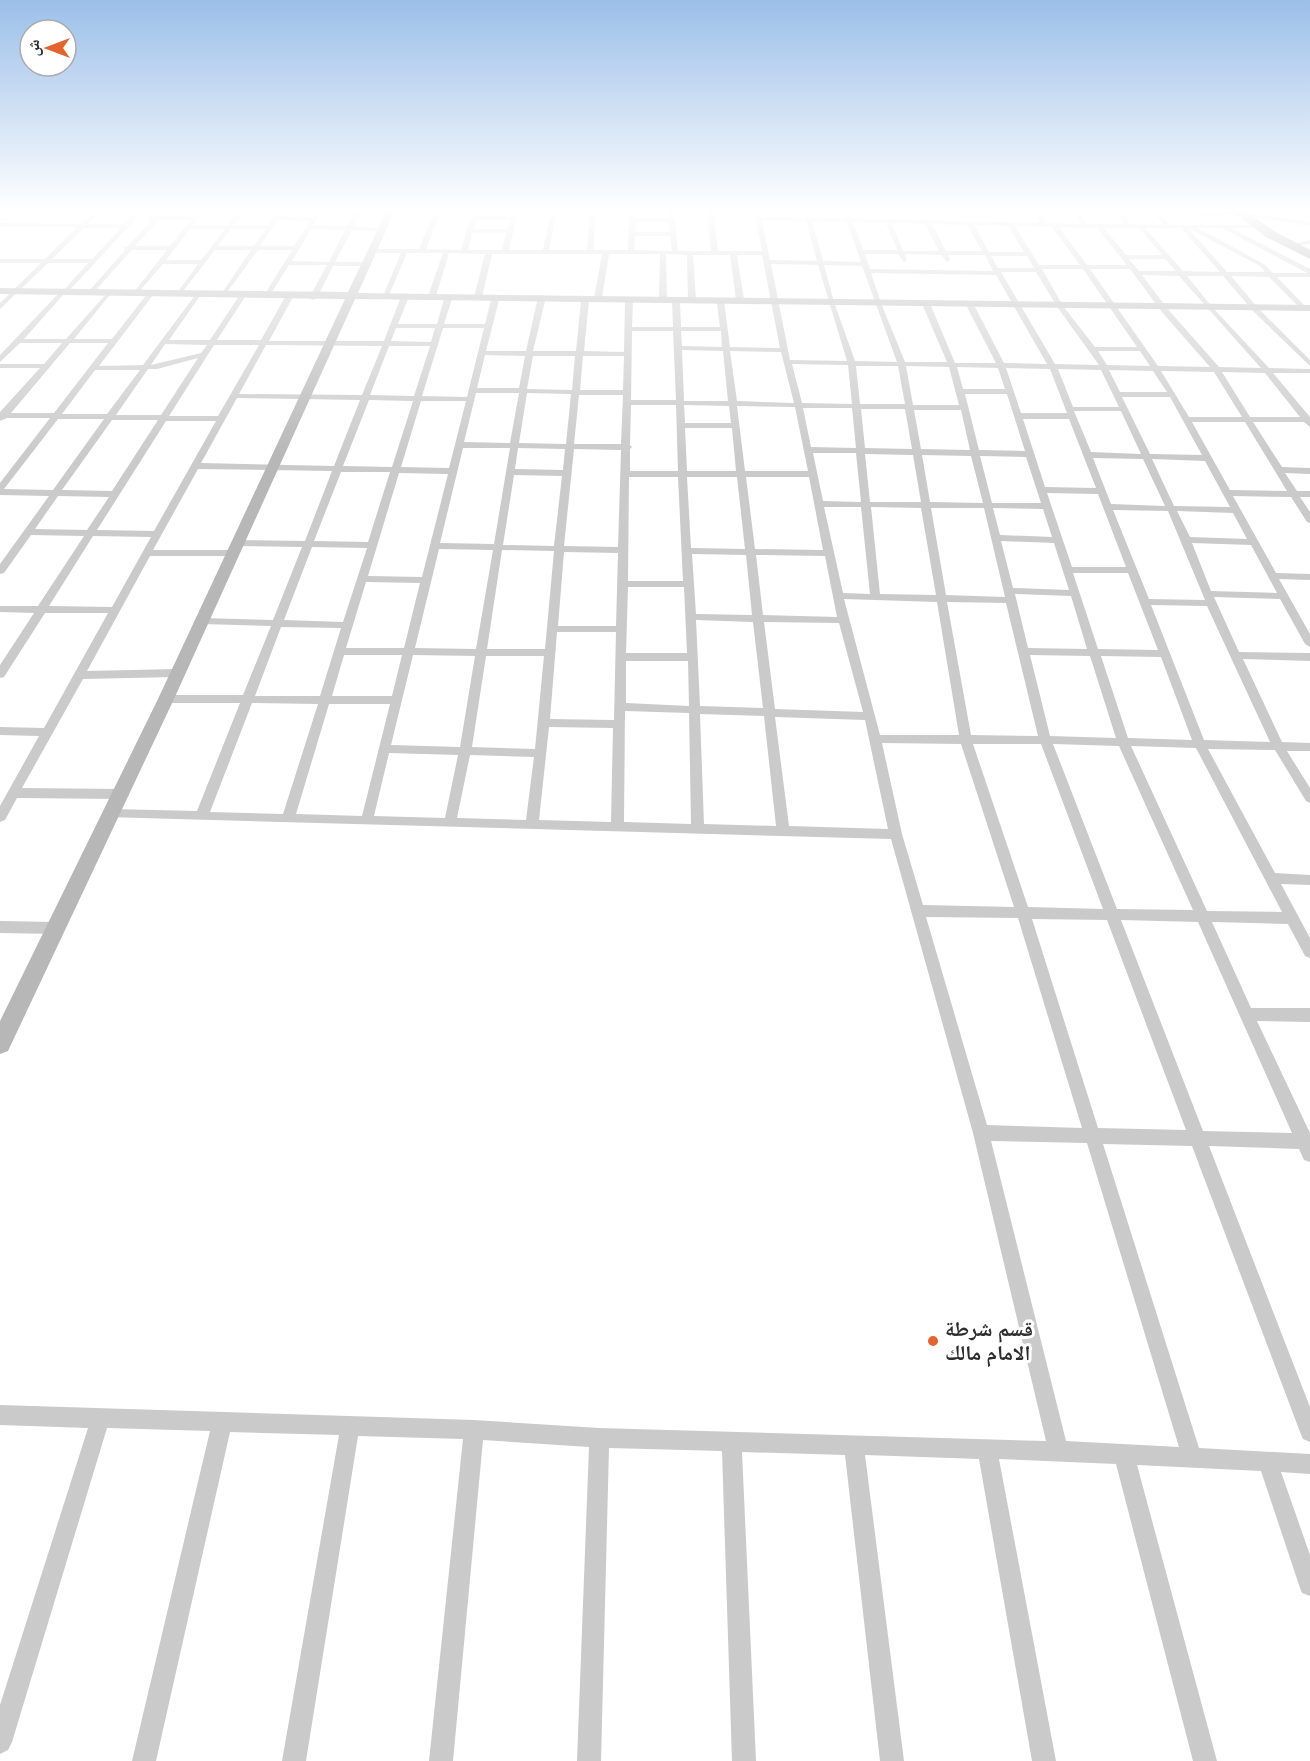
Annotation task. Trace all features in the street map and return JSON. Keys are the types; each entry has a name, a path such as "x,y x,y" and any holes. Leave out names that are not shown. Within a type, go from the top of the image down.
{"main road":[{"path":"23,292 241,297 385,295 585,301 1308,310"},
{"path":"63,293 86,292"},
{"path":"188,292 314,296"},
{"path":"0,1044 165,699 330,344 352,292"},
{"path":"350,296 404,299 495,300 509,298"},
{"path":"541,299 775,302"},
{"path":"878,304 966,306"}],"street":[{"path":"0,307 14,292"},
{"path":"314,296 316,292"},
{"path":"432,296 433,292"},
{"path":"478,297 479,292"},
{"path":"598,298 599,292"},
{"path":"663,292 663,299"},
{"path":"692,292 692,300"},
{"path":"739,292 740,300"},
{"path":"773,292 843,620 870,717 896,834 981,1133 1058,1451"},
{"path":"829,292 852,364 875,597"},
{"path":"874,292 902,365 965,738 1024,915 1192,1458"},
{"path":"1008,292 1053,367 1200,744 1310,952"},
{"path":"1052,292 1105,369 1186,540 1210,599 1278,746 1310,798"},
{"path":"1104,292 1187,418 1271,576 1309,640"},
{"path":"1151,292 1217,370 1310,520"},
{"path":"1197,292 1309,421"},
{"path":"1241,292 1310,364"},
{"path":"1289,292 1308,310"},
{"path":"0,360 63,293"},
{"path":"2,417 107,295"},
{"path":"0,490 149,295"},
{"path":"0,571 196,296"},
{"path":"0,673 116,494 210,342 241,297"},
{"path":"0,818 77,675 148,553 289,297"},
{"path":"202,816 404,299"},
{"path":"288,819 370,545 448,299"},
{"path":"450,822 465,752 496,548 529,354 541,299"},
{"path":"367,820 386,749 451,471 495,300"},
{"path":"532,824 585,301"},
{"path":"617,826 630,301"},
{"path":"676,302 682,474 693,657 698,829"},
{"path":"721,303 783,830"},
{"path":"927,306 952,365 960,391 1008,596 1045,740 1310,1432"},
{"path":"966,306 1001,366 1123,741 1308,1145 1198,1139 981,1133"},
{"path":"392,326 488,326"},
{"path":"630,329 724,329"},
{"path":"18,341 114,341"},
{"path":"164,342 433,344"},
{"path":"678,348 726,349 852,364 1310,371"},
{"path":"1093,349 1143,349"},
{"path":"483,353 628,354"},
{"path":"94,368 172,364 202,355"},
{"path":"0,366 46,366"},
{"path":"236,396 418,398 523,391 575,392 681,403 963,408"},
{"path":"960,391 1010,392"},
{"path":"1117,394 1173,395"},
{"path":"1018,416 1124,409"},
{"path":"2,417 222,419"},
{"path":"1187,418 1309,421"},
{"path":"681,425 736,426"},
{"path":"459,445 628,447"},
{"path":"808,450 1030,454"},
{"path":"1088,455 1208,458"},
{"path":"196,466 451,471"},
{"path":"1280,470 1310,471"},
{"path":"510,472 567,472"},
{"path":"627,474 813,474"},
{"path":"0,490 116,494"},
{"path":"1042,490 1101,491"},
{"path":"1227,493 1310,494"},
{"path":"819,504 1046,507"},
{"path":"1108,507 1236,510"},
{"path":"28,532 158,534"},
{"path":"995,538 1056,540"},
{"path":"1186,540 1253,542"},
{"path":"148,553 307,545 370,545"},
{"path":"433,546 624,550"},
{"path":"687,551 828,553"},
{"path":"1066,570 1133,570"},
{"path":"1271,576 1310,577"},
{"path":"361,579 426,580"},
{"path":"624,584 688,584"},
{"path":"838,596 940,598 1074,593"},
{"path":"1145,602 1282,596"},
{"path":"0,609 114,610"},
{"path":"690,617 843,620"},
{"path":"201,621 347,624"},
{"path":"553,629 622,629"},
{"path":"340,651 551,653"},
{"path":"1023,651 1165,654"},
{"path":"1236,655 1310,657"},
{"path":"621,657 693,657"},
{"path":"77,675 177,673"},
{"path":"165,699 396,700"},
{"path":"621,707 870,717"},
{"path":"544,723 621,724"},
{"path":"0,732 47,732"},
{"path":"875,739 965,738 1310,747"},
{"path":"386,749 539,753"},
{"path":"14,793 120,794"},
{"path":"111,814 896,834"},
{"path":"1272,878 1310,880"},
{"path":"919,912 1114,917 1293,918"},
{"path":"0,927 55,928"},
{"path":"1247,1014 1310,1015"},
{"path":"0,1415 474,1430 600,1438 1058,1451 1310,1464"},
{"path":"0,1742 100,1419"},
{"path":"144,1761 222,1422"},
{"path":"294,1761 350,1426"},
{"path":"441,1761 474,1430"},
{"path":"589,1761 600,1438"},
{"path":"731,1441 735,1487 744,1761"},
{"path":"854,1444 892,1761"},
{"path":"987,1450 1044,1761"},
{"path":"1124,1455 1204,1761"},
{"path":"1268,1463 1310,1585"}],"place":[{"name":"قسم شرطة الامام مالك","path":"933,1341"}]}
